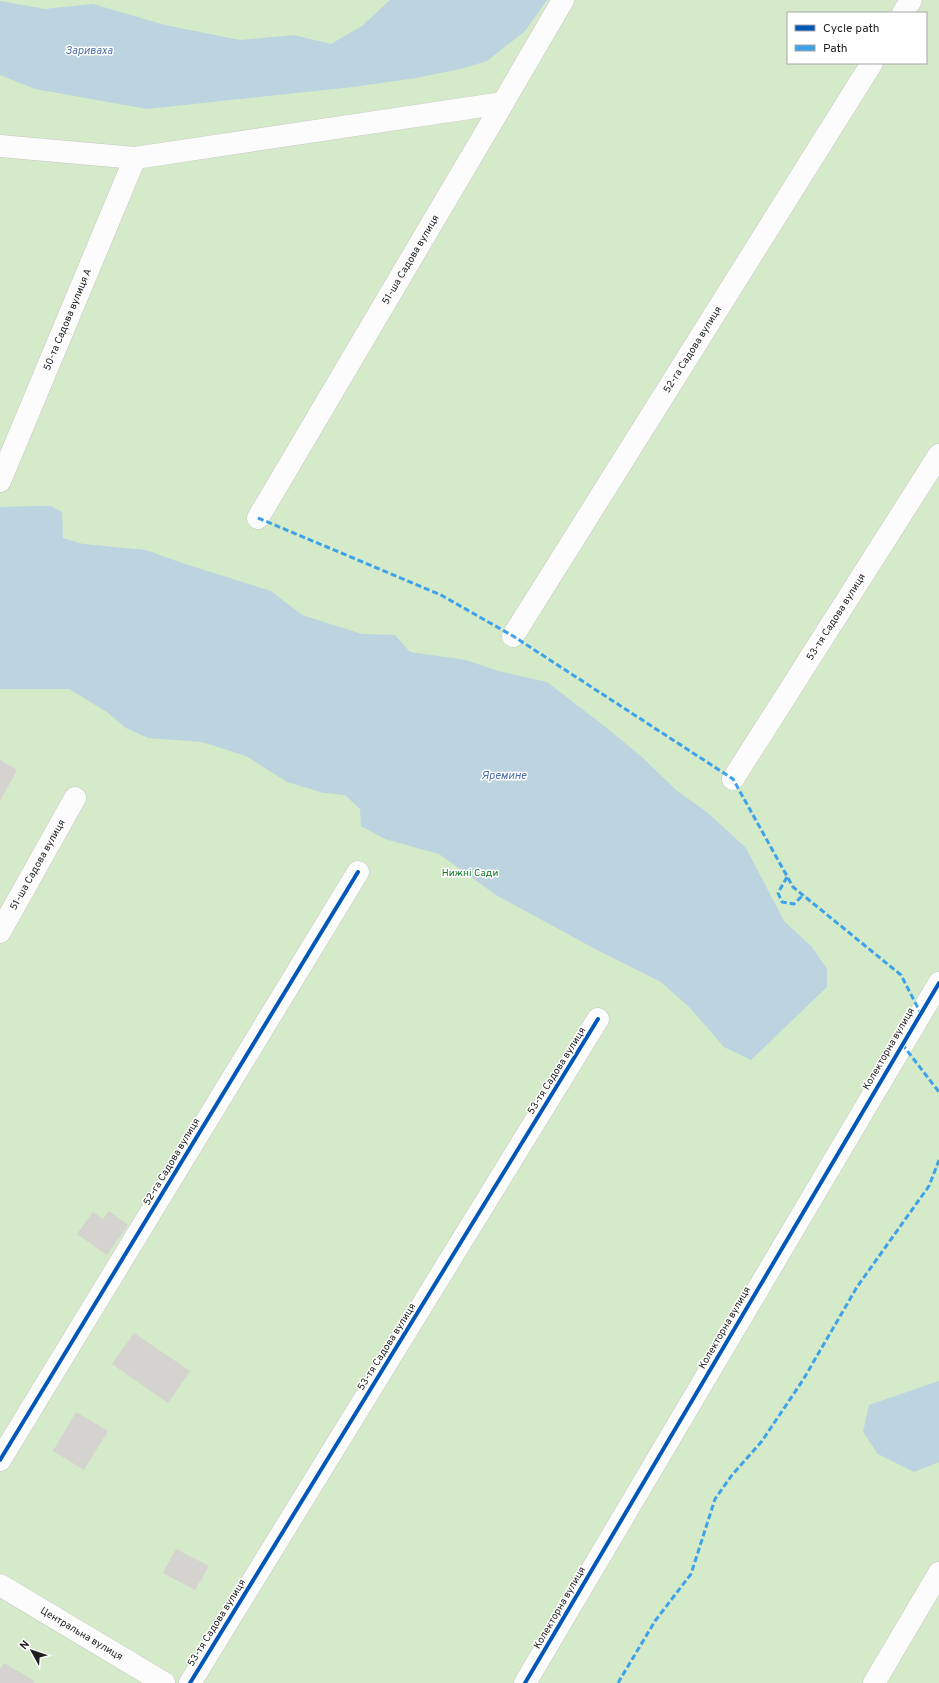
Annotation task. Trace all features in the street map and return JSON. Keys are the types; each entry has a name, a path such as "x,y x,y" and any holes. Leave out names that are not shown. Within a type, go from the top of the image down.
{"street":[{"name":"51-ша Садова вулиця","path":"258,518 503,103 562,0"},
{"path":"904,12 911,0"},
{"name":"52-га Садова вулиця","path":"513,636 871,64"},
{"path":"0,146 135,158 503,103"},
{"name":"50-та Садова вулиця А","path":"0,481 135,158"},
{"name":"53-тя Садова вулиця","path":"733,779 939,455"},
{"name":"51-ша Садова вулиця","path":"0,932 75,798"},
{"name":"52-га Садова вулиця","path":"0,1460 358,872"},
{"name":"Колекторна вулиця","path":"525,1683 939,983"},
{"name":"53-тя Садова вулиця","path":"190,1683 598,1019"},
{"path":"874,1683 939,1573"},
{"name":"Центральна вулиця","path":"0,1585 164,1683"}],"path":[{"path":"936,1167 939,1170"}],"green space":[{"name":"Нижні Сади","path":"0,0 939,0 939,1683 0,1683"}],"water":[{"name":"Зариваха","path":"390,0 547,0 525,31 487,61 460,69 416,78 353,87 147,109 35,89 0,75 0,1 45,9 93,4 165,25 240,40 294,35 331,44 362,26"},
{"name":"Яремине","path":"51,506 62,512 63,538 83,544 146,550 271,591 302,615 362,634 395,635 410,652 466,660 498,671 547,682 643,758 676,790 708,813 746,848 784,921 812,947 827,969 827,987 751,1060 724,1047 690,1008 661,982 597,950 496,895 439,854 385,839 361,826 360,809 345,795 324,793 287,782 246,756 202,742 148,738 126,728 107,712 69,689 0,689 0,507"},
{"path":"939,1381 939,1462 914,1472 878,1454 863,1432 869,1405"}],"building":[{"path":"0,760 17,770 0,801"},
{"path":"109,1211 128,1225 107,1255 77,1234 93,1212 103,1219"},
{"path":"134,1333 190,1371 168,1403 112,1364"},
{"path":"76,1412 108,1431 84,1470 53,1451"},
{"path":"176,1549 209,1566 195,1590 163,1573"},
{"path":"4,1663 35,1681 33,1683 0,1683 0,1669"}],"marked path":[{"path":"258,518 441,595 513,636 733,779 793,887 901,975 920,1012"},
{"path":"787,877 778,893 782,902 794,904 803,895"},
{"path":"902,1044 939,1092"},
{"path":"618,1683 655,1621 691,1574 715,1499 732,1475 762,1441 803,1380 857,1287 929,1186 939,1160"}],"cycle path":[{"path":"0,1460 358,872"},
{"path":"525,1683 939,983"},
{"path":"190,1683 598,1019"}]}
